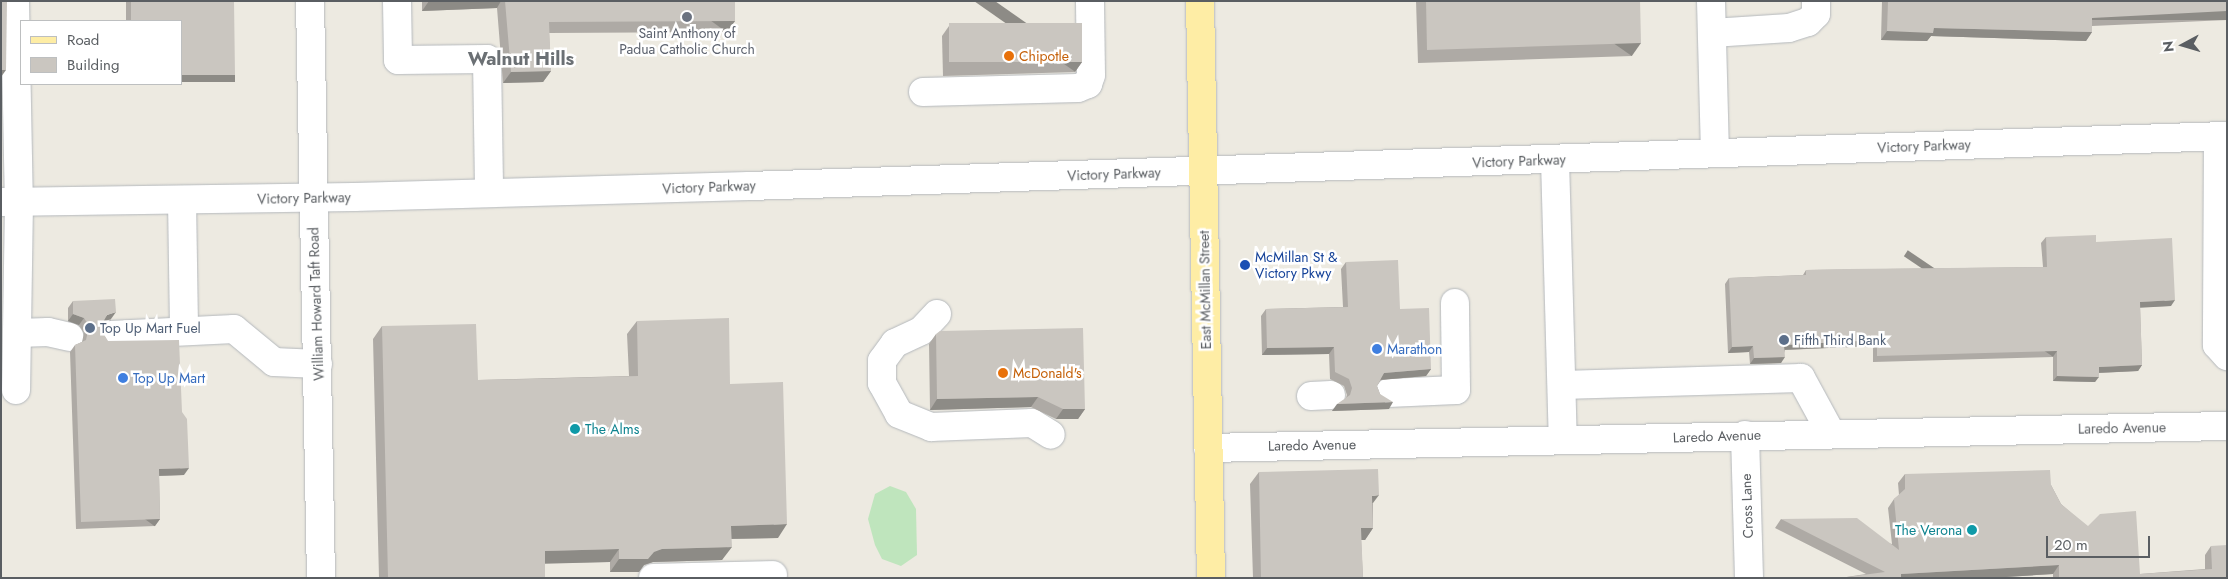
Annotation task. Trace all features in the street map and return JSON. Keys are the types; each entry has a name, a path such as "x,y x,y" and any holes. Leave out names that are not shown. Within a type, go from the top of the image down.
{"main road":[{"name":"East McMillan Street","path":"1200,1 1211,578"}],"street":[{"path":"15,1 10,202 17,333 16,390"},
{"name":"William Howard Taft Road","path":"310,1 322,578"},
{"path":"397,1 398,60 487,59 489,193"},
{"path":"923,92 1078,88 1088,84 1091,75 1090,1"},
{"path":"1711,1 1715,153"},
{"path":"1712,33 1789,28 1808,22 1816,14 1816,1"},
{"path":"2222,136 2217,345 2227,356"},
{"name":"Victory Parkway","path":"10,202 313,198 489,193 1555,160 2222,136"},
{"path":"1555,160 1563,440"},
{"path":"182,200 184,330"},
{"path":"1388,393 1456,390 1454,303"},
{"path":"937,314 921,330 894,343 882,361 882,383 898,414 931,427 1032,423 1052,435"},
{"path":"111,328 143,332 234,329 274,362 318,364"},
{"path":"17,333 62,330"},
{"path":"1562,385 1801,378 1831,433"},
{"name":"Laredo Avenue","path":"1208,448 1831,433 2227,426"},
{"name":"Cross Lane","path":"1745,435 1749,578"},
{"path":"653,578 773,575"}],"green space":[{"path":"890,486 906,492 916,509 917,555 901,566 882,559 875,545 868,519 875,494"}],"building":[{"path":"1,1 7,1 6,70 1,70"},
{"path":"131,1 234,1 235,75 182,75 182,20 131,20"},
{"path":"505,1 735,1 735,21 549,22 551,71 511,72"},
{"path":"1426,1 1640,1 1641,43 1427,50"},
{"path":"1888,1 2227,1 2227,11 2092,18 2092,32 1934,28 1933,33 1887,31"},
{"path":"949,23 1082,23 1082,62 949,62"},
{"path":"2096,235 2096,242 2172,238 2175,300 2140,302 2142,365 2099,367 2099,377 2057,376 2057,351 1877,356 1877,340 1784,345 1785,357 1754,358 1753,346 1732,347 1729,278 1806,275 1806,270 2047,267 2046,237"},
{"name":"Marathon","path":"1398,260 1400,309 1429,308 1431,369 1384,373 1377,386 1380,394 1393,402 1337,404 1350,395 1352,388 1349,379 1335,372 1334,347 1267,348 1266,309 1348,307 1346,262"},
{"path":"115,299 116,312 107,315 100,328 108,341 179,340 182,412 187,419 189,468 159,469 160,519 81,522 75,345 86,340 89,326 84,318 73,314 73,301"},
{"name":"The Alms","path":"729,318 730,384 783,382 787,524 731,526 732,547 662,549 654,552 648,559 619,559 619,549 545,551 545,578 388,578 382,326 476,324 478,380 531,379 638,376 637,321"},
{"name":"McDonald's","path":"1083,328 1085,409 1063,409 1038,397 937,399 936,334 940,331"},
{"path":"1378,469 1379,495 1372,496 1373,528 1361,528 1363,578 1261,578 1259,472"},
{"name":"The Verona","path":"2050,470 2051,485 2061,504 2088,526 2100,514 2136,511 2140,574 2212,569 2211,546 2227,545 2227,578 2059,578 2059,565 1901,574 1901,578 1840,578 1885,572 1781,519 1857,518 1899,550 1894,499 1905,489 1905,474"}],"tunnel":[{"path":"68,322 111,321"}],"place":[{"name":"Saint Anthony of Padua Catholic Church","path":"687,17"},
{"name":"Chipotle","path":"1009,56"},
{"name":"McMillan St & Victory Pkwy","path":"1245,265"},
{"name":"Top Up Mart Fuel","path":"90,328"},
{"name":"Fifth Third Bank","path":"1784,340"},
{"name":"Marathon","path":"1377,349"},
{"name":"McDonald's","path":"1003,373"},
{"name":"Top Up Mart","path":"123,378"},
{"name":"The Alms","path":"575,429"},
{"name":"The Verona","path":"1972,530"}],"district":[{"name":"Walnut Hills","path":"521,59"}]}
